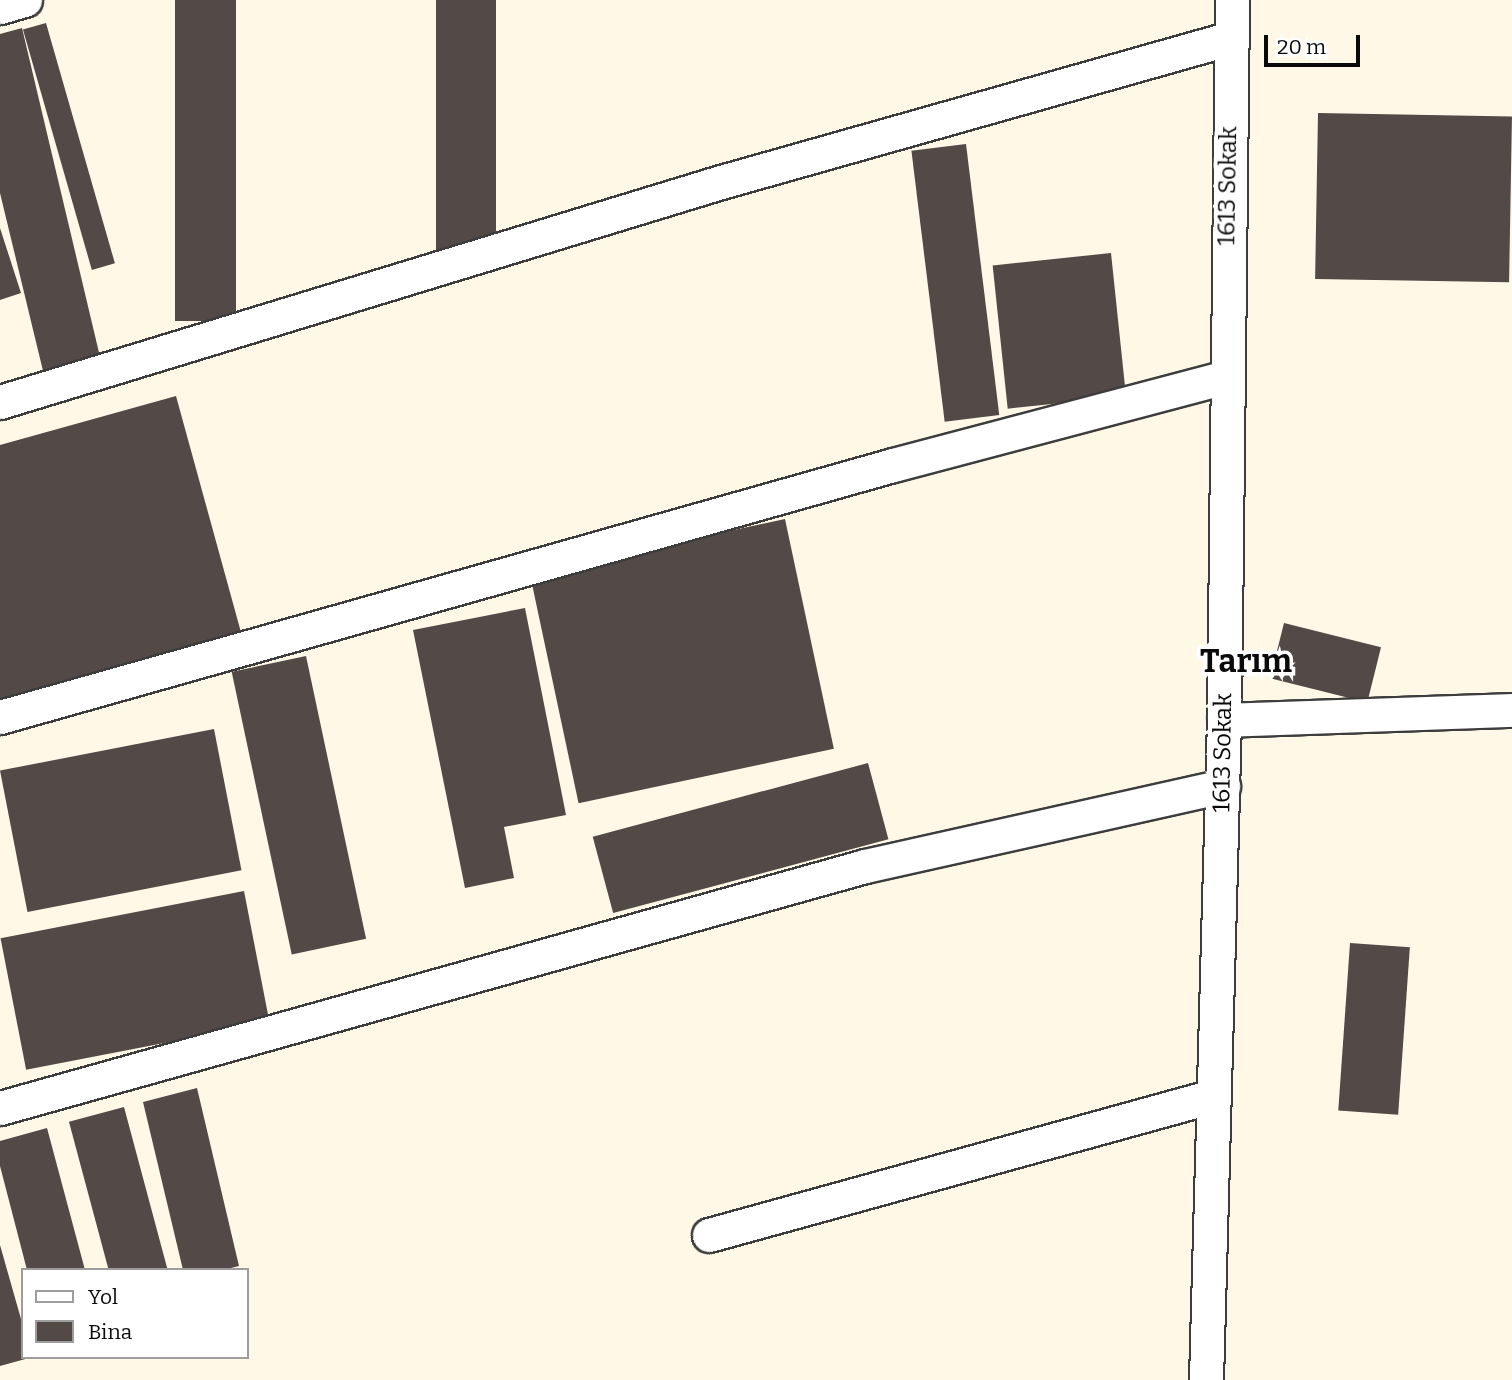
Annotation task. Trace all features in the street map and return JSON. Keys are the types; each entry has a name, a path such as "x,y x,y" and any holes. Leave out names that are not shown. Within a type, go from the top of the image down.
{"street":[{"path":"0,6 25,0"},
{"name":"1613 Sokak","path":"1206,1380 1223,786 1224,377 1232,0"},
{"path":"0,402 721,182 1231,38"},
{"path":"0,717 893,465 1224,377"},
{"path":"1224,720 1512,710"},
{"path":"0,1108 865,866 1223,786"},
{"path":"709,1235 1213,1096"}],"building":[{"path":"175,0 236,0 236,321 175,321"},
{"path":"436,0 496,0 496,252 436,252"},
{"path":"46,23 115,263 92,270 23,30"},
{"path":"22,28 101,361 44,375 0,193 0,34"},
{"path":"1318,113 1512,116 1509,282 1315,279"},
{"path":"966,144 999,415 945,422 911,151"},
{"path":"0,228 21,293 0,300"},
{"path":"1111,253 1126,396 1008,409 993,265"},
{"path":"176,396 242,636 0,704 0,445"},
{"path":"785,519 834,749 579,803 530,573"},
{"path":"525,608 566,815 504,827 514,878 465,888 413,630"},
{"path":"1284,623 1381,647 1367,702 1270,678"},
{"path":"306,656 366,939 292,954 232,672"},
{"path":"214,729 241,870 27,912 0,771"},
{"path":"868,763 888,839 613,913 593,837"},
{"path":"244,891 270,1023 26,1070 1,938"},
{"path":"1350,943 1410,947 1398,1115 1338,1111"},
{"path":"197,1088 239,1266 183,1268 143,1102"},
{"path":"124,1107 167,1268 108,1268 69,1122"},
{"path":"47,1128 84,1268 26,1268 0,1166 0,1141"},
{"path":"0,1245 21,1319 21,1359 25,1359 0,1366"}],"district":[{"name":"Tarım","path":"1246,661"}]}
